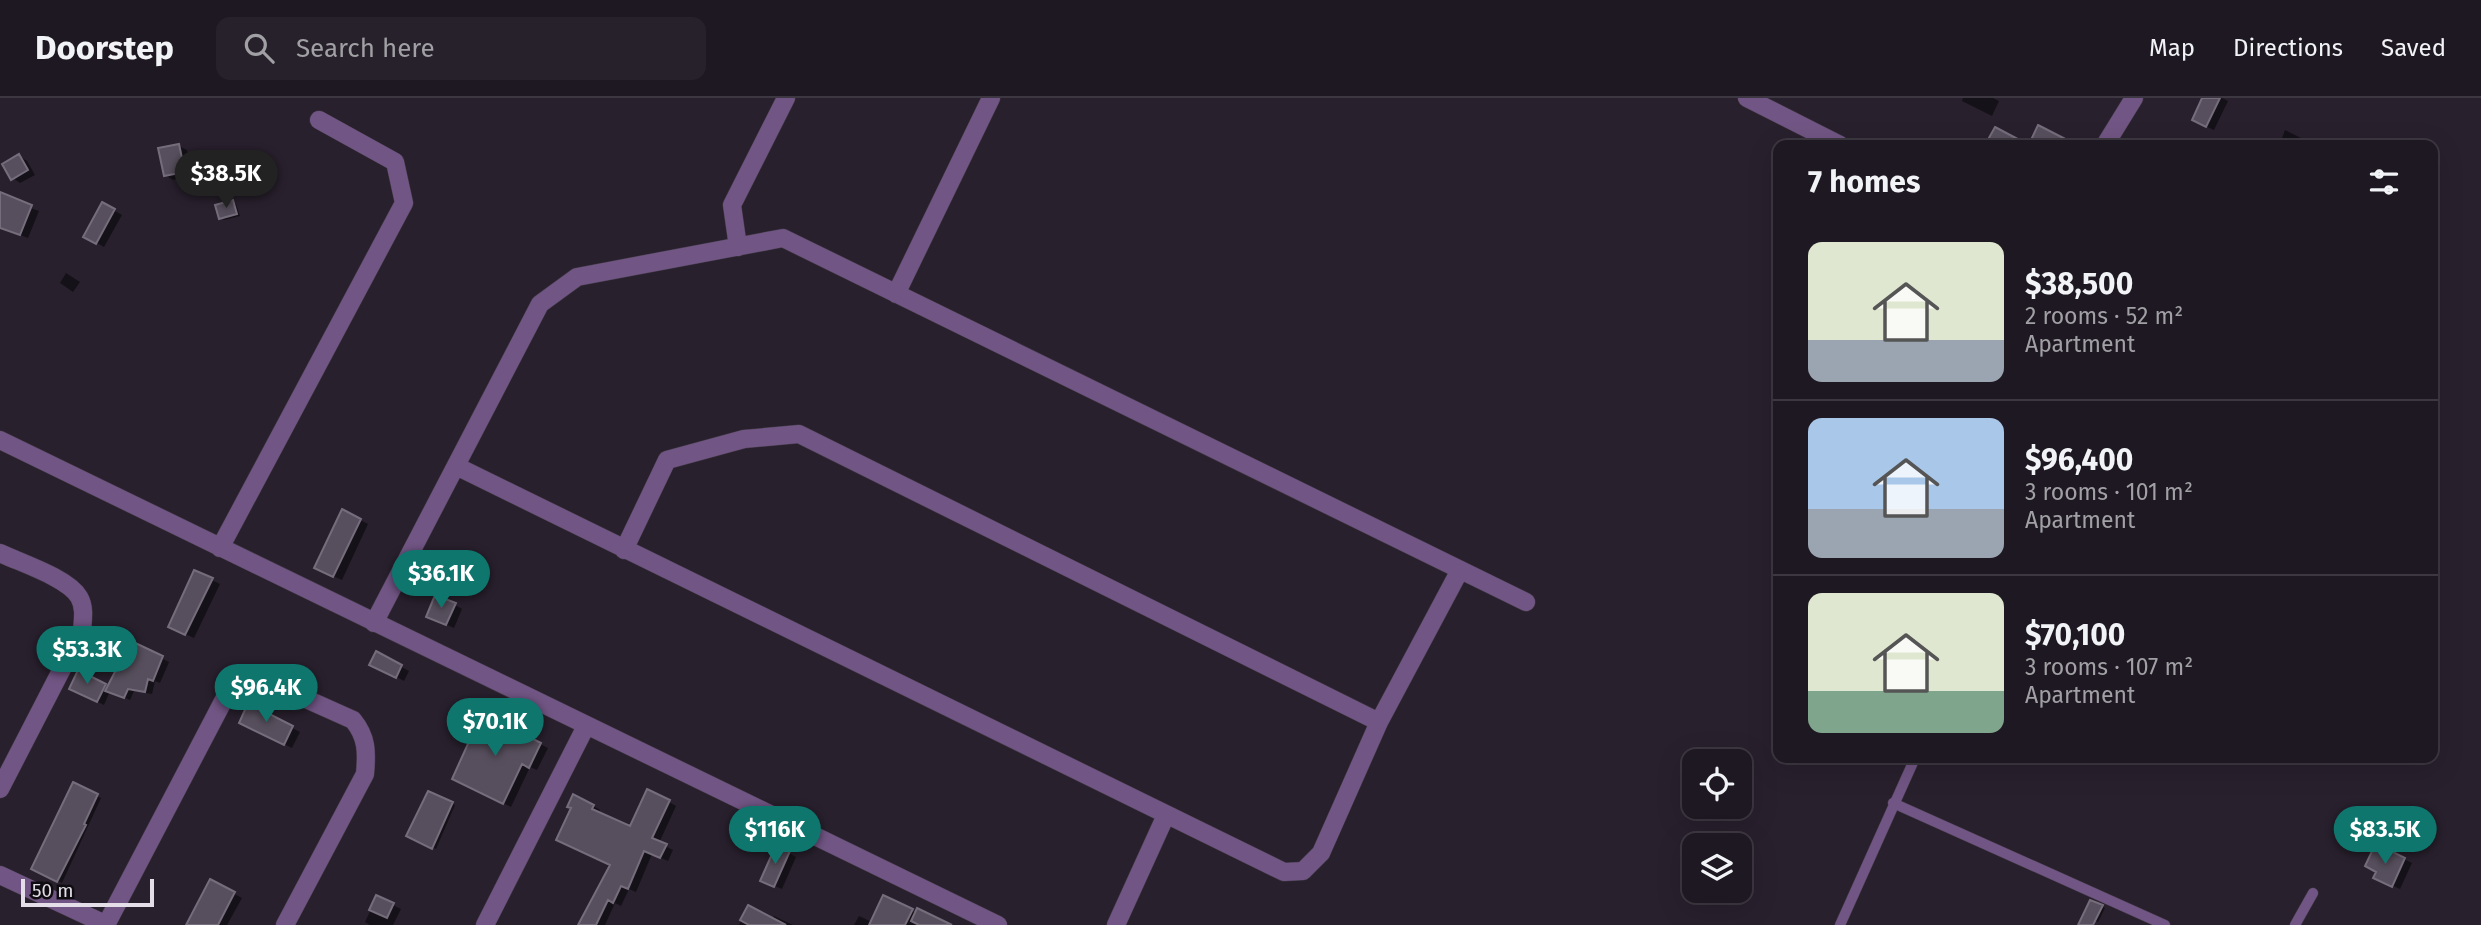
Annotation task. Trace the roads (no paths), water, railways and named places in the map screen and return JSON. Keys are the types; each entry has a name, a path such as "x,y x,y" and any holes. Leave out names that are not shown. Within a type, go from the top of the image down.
{"street":[{"path":"738,247 732,205 786,98"},
{"path":"896,294 991,98"},
{"path":"1748,98 1830,140"},
{"path":"2107,140 2126,101"},
{"path":"220,548 404,203 395,162 319,120"},
{"path":"374,623 540,304 577,277 783,239 1526,602"},
{"path":"624,550 667,460 744,439 799,434 1379,722"},
{"path":"0,440 998,925"},
{"path":"456,467 1284,872 1303,872 1321,853 1379,722 1461,570"},
{"path":"0,553 69,585 80,598 83,613 82,630 0,789"},
{"path":"0,875 106,925 229,690 241,678 257,677 353,720 362,732 367,753 365,774 285,925"},
{"path":"485,925 586,726"},
{"path":"1116,925 1166,815"}],"lane":[{"path":"1840,925 1913,763"},
{"path":"1893,803 2165,925"},
{"path":"2295,925 2312,893"}]}
